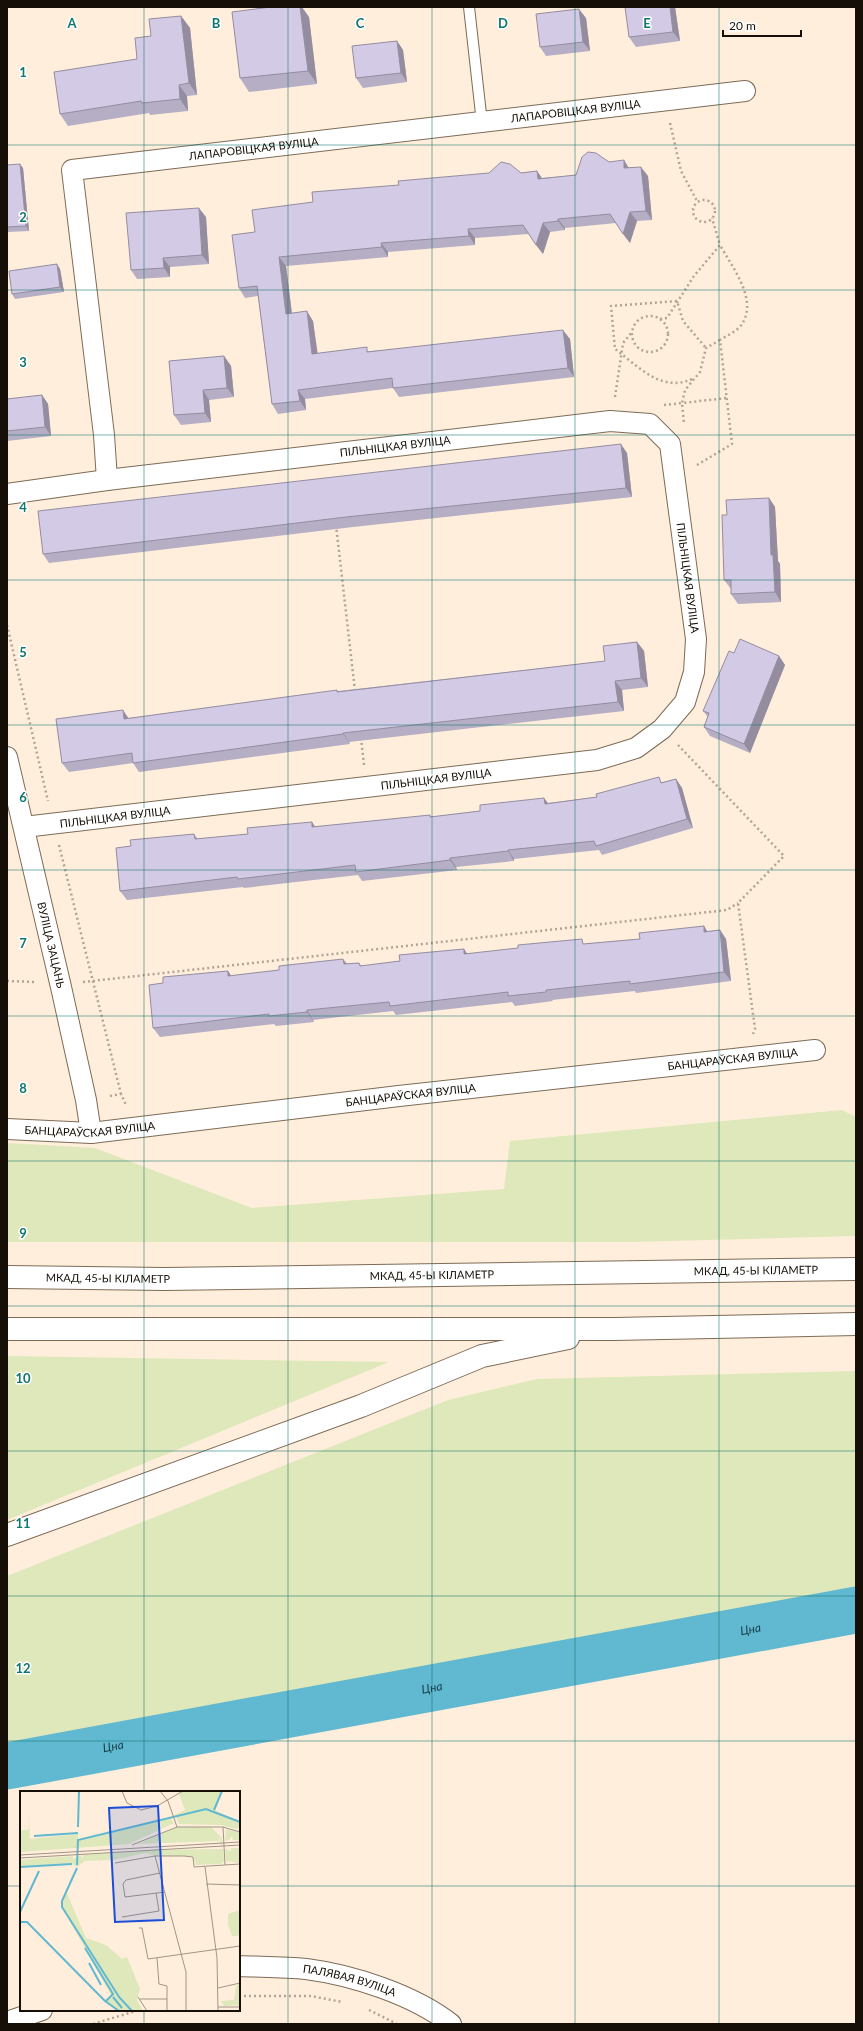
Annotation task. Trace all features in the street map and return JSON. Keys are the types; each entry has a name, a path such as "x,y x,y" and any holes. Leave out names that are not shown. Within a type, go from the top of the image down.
{"highway":[{"name":"МКАД, 45-Ы КІЛАМЕТР","path":"7,1277 165,1279 856,1269"},
{"path":"7,1329 614,1329 856,1324"},
{"path":"7,1535 361,1406 482,1356 614,1329"}],"street":[{"name":"ЛАПАРОВІЦКАЯ ВУЛІЦА","path":"107,480 104,435 72,170 745,91"},
{"name":"ПІЛЬНІЦКАЯ ВУЛІЦА","path":"7,494 107,480 610,421 650,424 670,444 696,639 694,672 685,702 662,729 636,748 597,760 24,827"},
{"name":"ВУЛІЦА ЗАЦАНЬ","path":"7,757 61,988 86,1100 91,1133"},
{"name":"БАНЦАРАЎСКАЯ ВУЛІЦА","path":"7,1129 91,1133 391,1097 815,1050"},
{"name":"ПАЛЯВАЯ ВУЛІЦА","path":"240,1966 307,1969 374,1984 439,2014 451,2024"},
{"path":"7,2022 39,2011"}],"lane":[{"path":"469,7 482,123"}],"path":[{"path":"665,100 681,171 697,202"},
{"path":"704,199 713,204 715,211 712,218 704,223 694,218 693,207 697,202 704,199"},
{"path":"685,432 682,403 685,390 692,379 700,372 706,348 742,325 748,310 746,294 720,245 712,218"},
{"path":"610,421 617,388 623,343 632,332 637,321 642,318 648,316 660,319 667,318 677,301 720,245"},
{"path":"677,301 683,321 706,348"},
{"path":"677,301 611,306 615,349 638,369 662,381 676,384 692,379"},
{"path":"632,332 635,344 639,349 645,352 657,350 666,342 668,336 667,330 660,319"},
{"path":"673,469 698,465 732,444 720,340"},
{"path":"658,406 727,398"},
{"path":"335,518 356,697"},
{"path":"7,625 53,824 120,1094"},
{"path":"61,988 82,982 93,983 727,910 738,903 784,856 662,729"},
{"path":"360,736 364,767 372,766"},
{"path":"738,903 755,1029 751,1040"},
{"path":"7,981 40,982"},
{"path":"240,1996 311,1996 346,2003"},
{"path":"367,2009 397,2024"},
{"path":"93,2024 136,2011"}],"green space":[{"path":"842,1110 856,1117 856,1236 633,1242 7,1242 7,1143 95,1148 252,1208 504,1189 510,1141"},
{"path":"7,1356 389,1362 7,1520"},
{"path":"856,1371 856,1591 7,1752 7,1576 448,1400 537,1379"}],"building":[{"path":"271,7 300,7 308,71 240,78 232,12"},
{"path":"625,7 670,7 673,32 629,37"},
{"path":"579,9 583,42 540,47 536,14"},
{"path":"181,16 189,83 179,85 180,99 142,103 141,101 60,114 54,72 137,59 135,38 151,36 149,19"},
{"path":"397,41 401,73 356,78 352,46"},
{"path":"588,152 596,153 609,162 624,160 624,168 641,167 646,211 630,212 623,234 610,214 558,219 558,221 543,223 536,245 523,225 468,229 469,236 381,243 382,247 279,257 286,314 307,311 312,354 367,347 367,352 563,330 568,368 393,388 392,378 298,390 300,401 272,404 257,286 239,288 232,235 255,232 252,210 313,202 312,192 399,185 398,181 489,173 501,162 510,164 521,173 537,171 538,179 576,175 582,157"},
{"path":"20,164 26,226 7,227 7,165"},
{"path":"199,208 202,255 163,258 164,268 131,270 126,213"},
{"path":"57,264 60,287 12,294 9,271"},
{"path":"224,356 227,388 203,390 205,413 174,415 169,361"},
{"path":"42,395 45,427 7,431 7,399"},
{"path":"621,444 626,488 346,517 43,554 38,511"},
{"path":"769,498 771,555 773,555 775,592 731,594 731,580 724,580 722,515 727,515 726,500"},
{"path":"740,639 779,656 744,744 704,727 709,713 703,711 729,651 734,653"},
{"path":"637,642 641,678 615,681 618,702 343,733 133,763 132,753 62,763 56,719 123,710 124,719 337,690 337,692 605,661 603,646"},
{"path":"659,777 661,783 676,779 687,819 596,846 594,841 508,850 450,858 450,860 356,872 355,865 120,891 116,848 131,846 130,840 194,834 195,839 248,834 247,828 312,822 312,827 430,815 430,817 480,811 480,805 544,798 545,804 597,797 596,794"},
{"path":"704,926 704,932 720,930 724,972 630,984 630,981 546,990 546,992 508,996 508,992 390,1006 389,1002 307,1010 307,1012 269,1016 269,1014 153,1028 149,985 163,983 163,977 228,971 228,976 279,970 279,966 343,959 344,964 359,963 360,966 400,961 399,955 464,949 464,954 518,948 518,945 582,939 583,944 640,939 639,933"}],"waterway":[{"name":"Цна","path":"7,1766 856,1610"}]}
